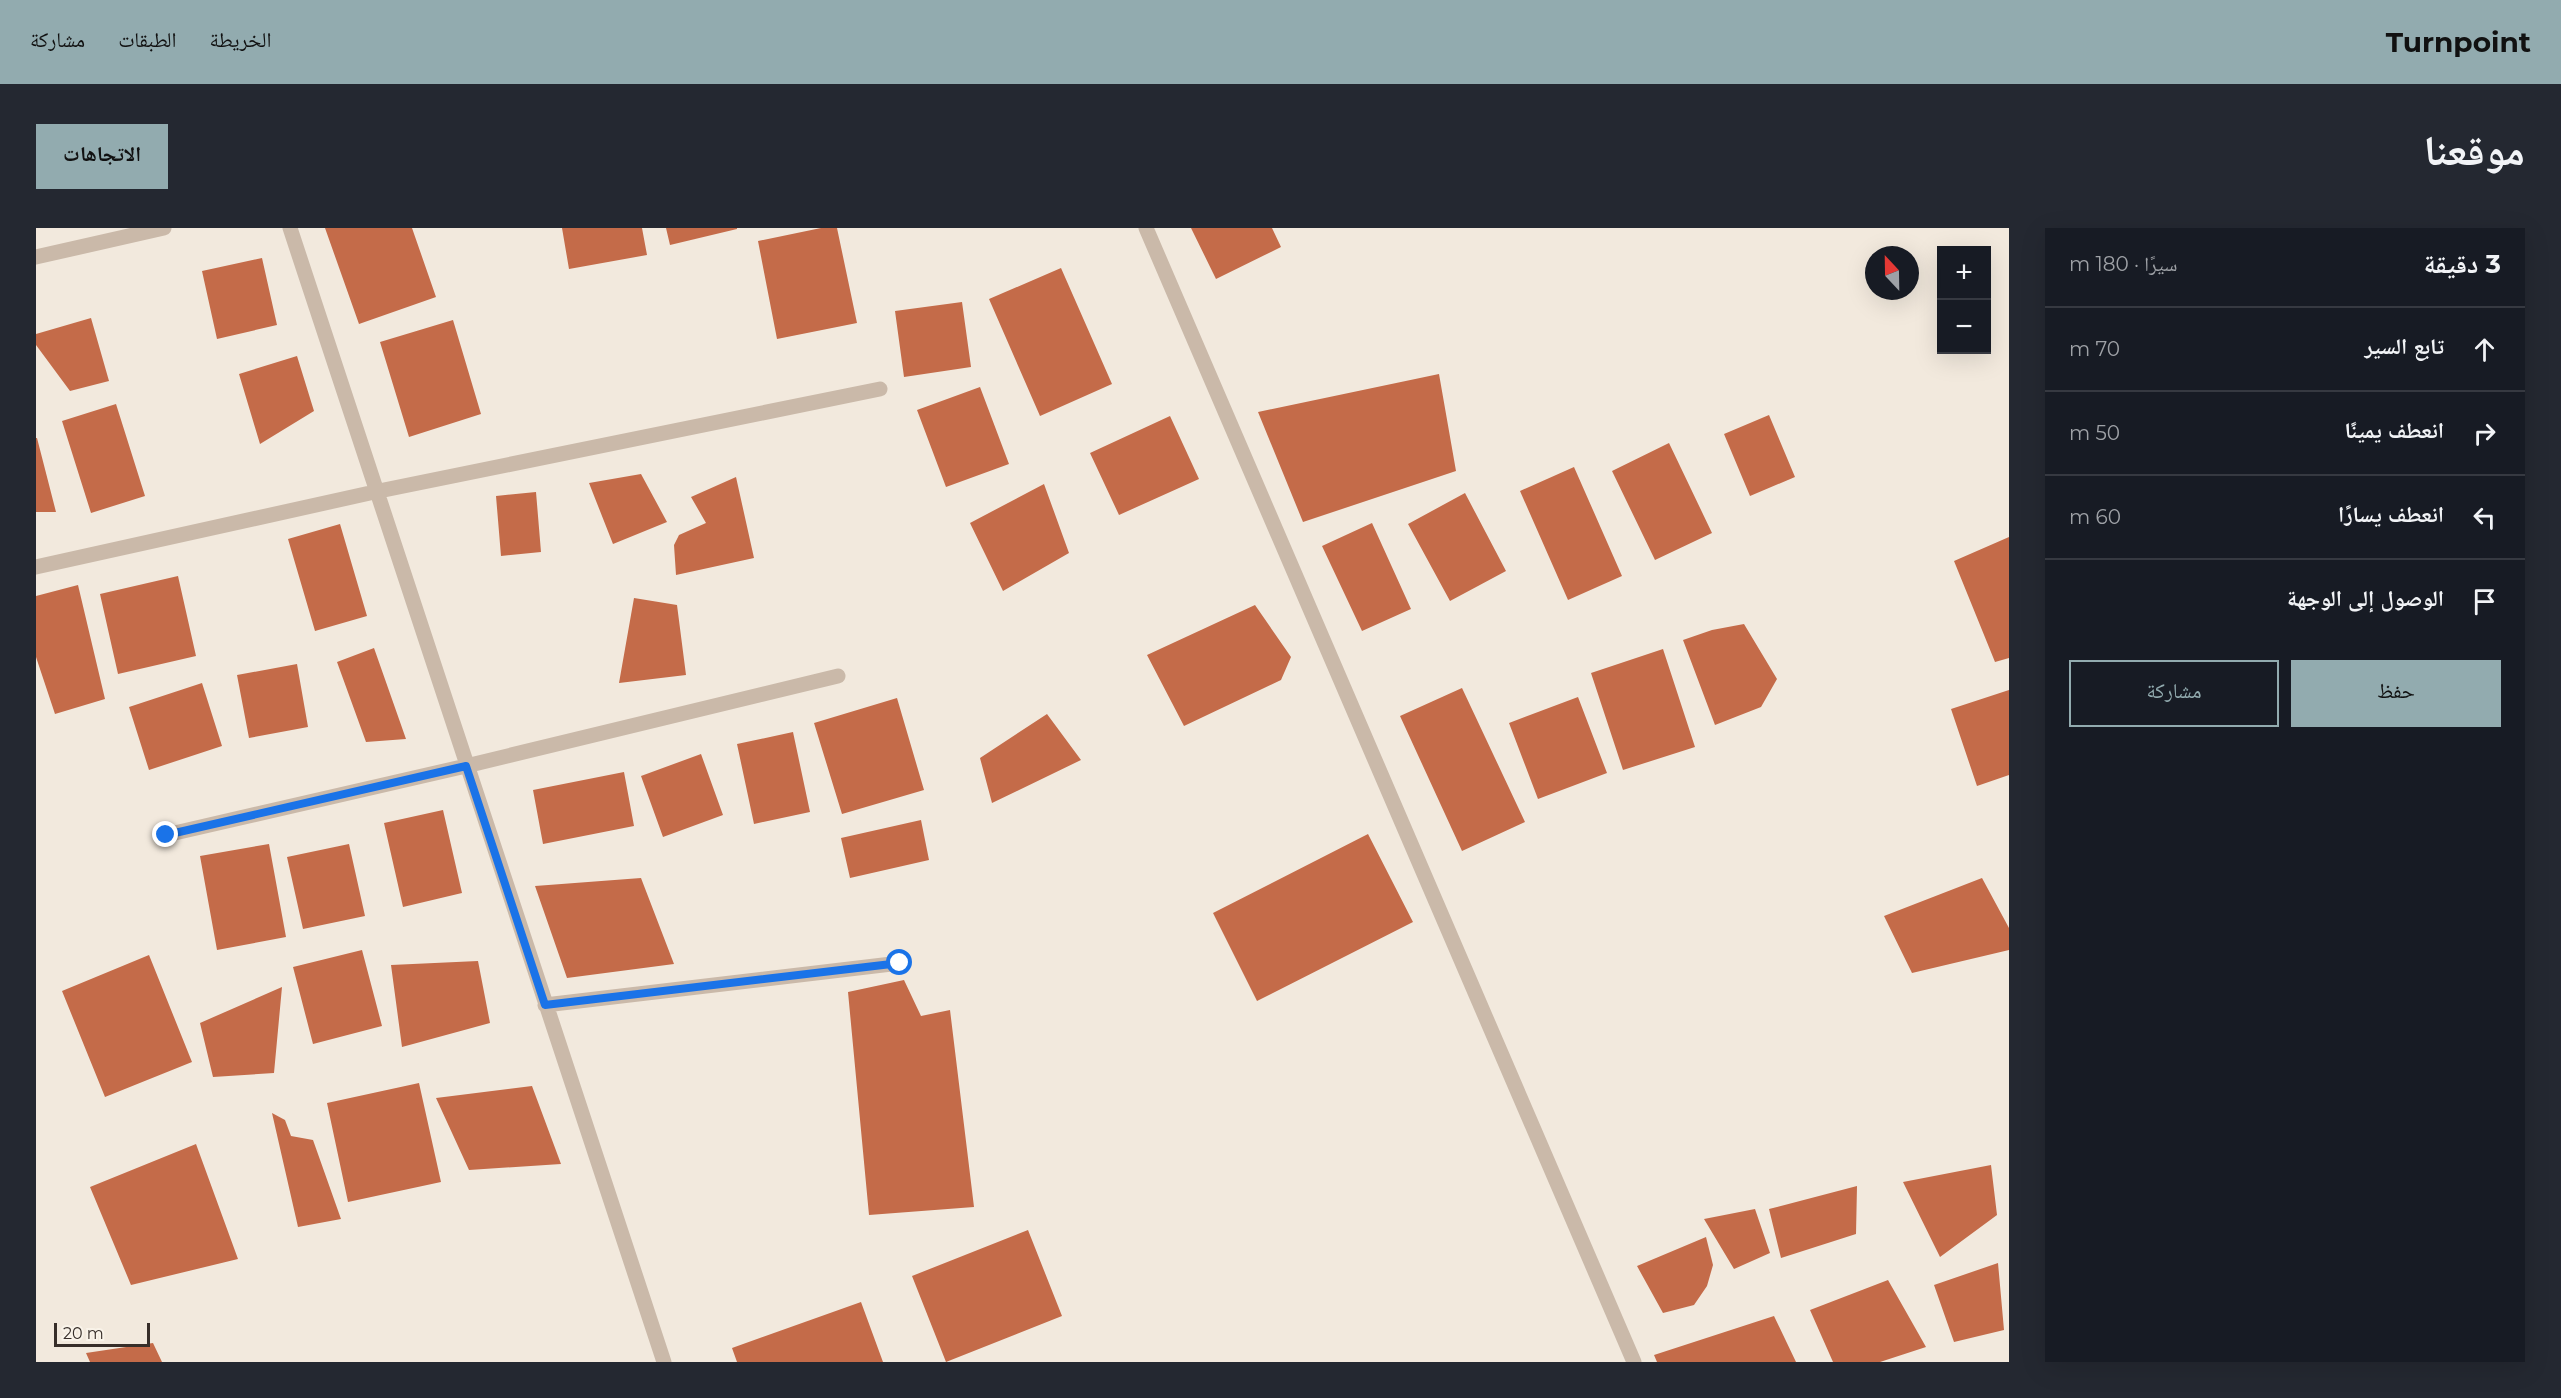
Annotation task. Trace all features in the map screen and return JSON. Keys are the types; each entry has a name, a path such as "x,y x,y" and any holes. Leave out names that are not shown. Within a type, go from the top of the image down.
{"street":[{"path":"36,257 165,228"},
{"path":"290,228 379,491 466,766 664,1362"},
{"path":"1146,228 1634,1362"},
{"path":"36,567 379,491 880,389"},
{"path":"166,835 466,766 838,676"},
{"path":"545,1005 900,963"}],"building":[{"path":"325,228 412,228 436,297 359,324"},
{"path":"562,228 642,228 647,255 569,269"},
{"path":"666,228 737,228 737,229 670,245"},
{"path":"821,228 837,228 857,323 777,339 758,241"},
{"path":"1191,228 1272,228 1281,247 1216,279"},
{"path":"262,258 277,325 217,339 202,271"},
{"path":"1061,268 1112,384 1040,416 989,299"},
{"path":"962,302 971,367 904,377 895,311"},
{"path":"91,318 109,381 70,391 36,345 36,334"},
{"path":"453,320 481,414 409,437 380,342"},
{"path":"297,356 314,411 260,444 239,374"},
{"path":"1439,374 1456,471 1303,522 1258,412"},
{"path":"980,387 1009,464 946,487 917,410"},
{"path":"116,404 145,496 91,513 62,421"},
{"path":"1769,415 1795,477 1750,496 1724,434"},
{"path":"1170,416 1199,479 1119,515 1090,453"},
{"path":"37,438 56,512 36,512"},
{"path":"1669,443 1712,533 1655,560 1612,471"},
{"path":"1574,467 1622,576 1568,600 1520,491"},
{"path":"641,474 667,522 613,544 589,483"},
{"path":"736,477 754,558 676,575 674,545 679,535 706,523 691,497"},
{"path":"1044,484 1069,553 1003,591 970,523"},
{"path":"536,492 541,552 501,556 496,496"},
{"path":"1465,493 1506,571 1450,601 1408,524"},
{"path":"1372,523 1411,609 1362,631 1322,546"},
{"path":"340,524 367,616 315,631 288,539"},
{"path":"2009,537 2009,658 1995,662 1954,561"},
{"path":"178,576 196,656 118,674 100,594"},
{"path":"78,585 105,699 55,714 36,657 36,596"},
{"path":"634,598 677,605 686,675 619,683"},
{"path":"1255,605 1291,657 1281,680 1184,726 1147,655"},
{"path":"1744,624 1777,679 1761,707 1715,725 1683,640 1712,630"},
{"path":"374,648 406,739 366,742 337,662"},
{"path":"1663,649 1695,747 1623,770 1591,673"},
{"path":"297,664 308,727 249,738 237,675"},
{"path":"202,683 222,746 149,770 129,707"},
{"path":"1462,688 1525,822 1462,851 1400,716"},
{"path":"2009,690 2009,775 1977,786 1951,709"},
{"path":"1578,697 1607,773 1538,799 1509,723"},
{"path":"897,698 924,790 842,814 814,723"},
{"path":"1047,714 1081,760 992,803 980,758"},
{"path":"793,732 810,812 754,824 737,744"},
{"path":"701,754 723,815 663,837 641,776"},
{"path":"624,772 634,826 543,844 533,790"},
{"path":"443,810 462,893 403,907 384,823"},
{"path":"921,820 929,860 850,878 841,838"},
{"path":"1368,834 1413,922 1257,1001 1213,913"},
{"path":"269,844 286,937 217,950 200,856"},
{"path":"349,844 365,916 303,929 287,857"},
{"path":"641,878 674,964 567,978 535,886"},
{"path":"1982,878 2009,928 2009,950 1912,973 1884,916"},
{"path":"362,950 382,1026 313,1044 293,967"},
{"path":"149,955 192,1062 105,1097 62,991"},
{"path":"478,961 490,1023 402,1047 391,965"},
{"path":"904,980 921,1016 950,1010 974,1207 869,1215 848,992"},
{"path":"282,987 274,1073 213,1077 200,1023"},
{"path":"419,1083 441,1182 348,1202 327,1103"},
{"path":"532,1086 561,1164 469,1170 436,1098"},
{"path":"272,1113 285,1120 291,1136 313,1140 341,1219 298,1227"},
{"path":"196,1144 238,1259 131,1285 90,1187"},
{"path":"1991,1165 1997,1215 1940,1257 1903,1182"},
{"path":"1857,1186 1856,1234 1781,1258 1769,1209"},
{"path":"1755,1209 1770,1253 1734,1269 1704,1219"},
{"path":"1028,1230 1062,1316 946,1362 912,1276"},
{"path":"1706,1237 1713,1265 1707,1286 1694,1305 1663,1313 1637,1266"},
{"path":"1998,1263 2004,1330 1954,1342 1934,1285"},
{"path":"1888,1280 1926,1347 1880,1362 1833,1362 1810,1310"},
{"path":"861,1302 883,1362 737,1362 732,1348"},
{"path":"1774,1316 1796,1362 1657,1362 1654,1355"},
{"path":"153,1343 162,1362 90,1362 86,1353"}],"route":[{"path":"166,835 466,766 545,1005 900,963"}]}
